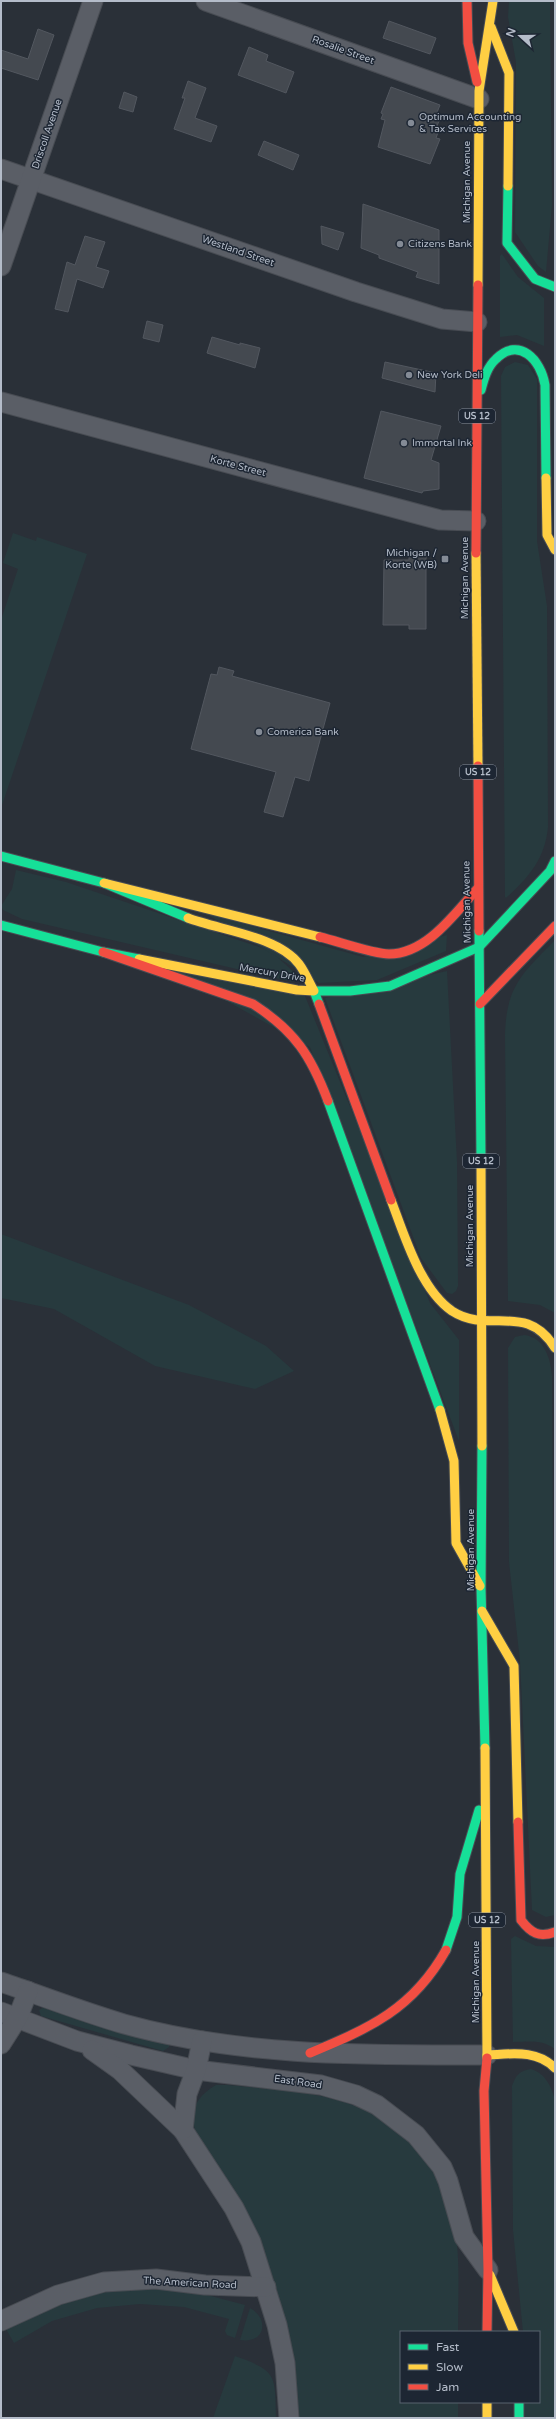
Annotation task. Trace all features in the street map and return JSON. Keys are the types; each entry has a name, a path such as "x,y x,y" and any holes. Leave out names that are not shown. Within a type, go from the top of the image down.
{"main road":[{"path":"467,1 468,43 479,95"},
{"name":"Michigan Avenue","path":"487,2331 488,2270 484,2091 487,2055 486,1785 481,1588 482,1319 480,1004 478,947 476,521 479,95 491,26 493,1"},
{"path":"491,26 508,73 507,244 535,279 555,287"},
{"path":"477,400 486,373 495,359 503,354 524,352 535,358 542,368 545,385 547,535 555,550"},
{"path":"1,856 2,870"},
{"name":"Mercury Drive","path":"1,856 104,883 194,920 244,934 278,948 290,955 299,964 314,991"},
{"path":"555,861 550,871 478,947 390,986 350,992 314,991 410,1250 425,1279 446,1306 460,1315 482,1319 528,1323 540,1328 550,1337 555,1348"},
{"path":"104,883 388,954 398,954 418,947 478,888"},
{"name":"Mercury Drive","path":"1,925 103,952 297,990 314,991"},
{"path":"480,1004 555,926"},
{"path":"103,952 253,1004 270,1015 295,1037 304,1049 316,1070 434,1390 454,1461 456,1543 481,1588"},
{"path":"482,1610 514,1666 521,1920 529,1932 540,1935 555,1932"},
{"path":"310,2053 380,2022 414,1995 431,1973 449,1942 455,1923 460,1876 486,1785"},
{"path":"487,2055 537,2055 546,2059 555,2068"},
{"path":"488,2270 514,2331"},
{"path":"487,2403 487,2418"},
{"path":"519,2403 519,2418"}],"street":[{"name":"Driscoll Avenue","path":"1,266 93,1"},
{"name":"Rosalie Street","path":"206,1 479,95"},
{"name":"Westland Street","path":"1,169 356,292 442,319 477,322"},
{"name":"Korte Street","path":"1,402 440,520 476,521"},
{"path":"1,1982 124,2024 202,2041 310,2053 487,2055"},
{"path":"1,2044 9,2015 28,1991"},
{"name":"East Road","path":"9,2015 77,2041 196,2070 321,2085 356,2095 391,2114 416,2135 442,2167 448,2182 464,2237 488,2270"},
{"path":"77,2041 120,2070 183,2130 234,2208 251,2242 266,2287 285,2363 289,2418"},
{"path":"183,2130 187,2094 196,2070 202,2041"},
{"name":"The American Road","path":"1,2321 58,2295 104,2282 156,2279 205,2284 266,2287"}],"green space":[{"path":"509,1 550,1 552,205 546,272 538,266 515,232 516,62 508,17"},
{"path":"502,254 518,277 544,298 544,346 517,335 500,337 500,256"},
{"path":"515,362 528,365 537,379 537,541 547,606 548,827 543,849 534,867 522,883 506,898 501,376 505,367"},
{"path":"13,533 36,541 37,537 87,554 1,808 1,620 18,569 3,563"},
{"path":"16,870 66,882 271,951 299,977 293,982 22,919 3,910 1,906 12,889"},
{"path":"205,913 363,957 447,935 446,951 377,980 319,983"},
{"path":"555,940 555,1313 540,1305 508,1301 505,1036 509,1005 518,982 533,962"},
{"path":"163,966 305,996 430,1303 459,1340 459,1441 310,1047"},
{"path":"447,971 457,1162 458,1286 456,1291 452,1294 447,1293 421,1258 325,998"},
{"path":"1,1234 189,1305 266,1346 294,1371 255,1389 155,1366 54,1309 1,1298"},
{"path":"524,1335 537,1340 541,1344 548,1356 552,1376 555,1915 546,1917 532,1910 520,1661 509,1562 508,1348 515,1337"},
{"path":"515,1936 536,1946 555,1947 555,2049 540,2042 513,2042 511,1939"},
{"path":"44,2007 169,2044 169,2047 163,2051 41,2016 39,2010"},
{"path":"531,2069 541,2074 552,2090 555,2100 555,2418 525,2418 524,2403 540,2403 540,2331 523,2331 513,2230 512,2086 518,2074"},
{"path":"216,2085 227,2085 273,2089 318,2095 347,2103 368,2112 387,2123 404,2137 420,2154 433,2172 444,2192 456,2235 458,2259 458,2331 400,2331 400,2403 458,2403 458,2418 298,2418 291,2364 281,2311 266,2260 257,2235 240,2200 196,2133 193,2118 194,2111 199,2099 209,2089"},
{"path":"144,2288 192,2291 245,2305 235,2338 227,2335 225,2331 229,2319 184,2307 140,2304 97,2308 52,2321 14,2343 6,2329 38,2312 72,2300 90,2295 126,2289"},
{"path":"250,2308 260,2318 262,2330 255,2338 240,2340"},
{"path":"235,2356 259,2366 271,2376 274,2383 276,2418 213,2418"}],"building":[{"path":"389,21 436,38 430,54 383,38"},
{"path":"38,29 54,35 38,80 1,68 1,50 28,59"},
{"path":"249,47 268,55 266,61 294,72 286,93 238,75"},
{"path":"188,81 206,88 195,118 217,126 211,142 174,129 185,98 182,98"},
{"name":"Optimum Accounting & Tax Services","path":"391,87 440,105 436,115 441,116 437,126 440,127 436,138 440,139 430,164 378,147 385,120 381,119 383,114 381,113"},
{"path":"124,92 137,97 133,112 119,108"},
{"path":"264,141 299,155 293,170 258,155"},
{"name":"Citizens Bank","path":"363,204 439,230 439,284 416,277 418,272 379,258 379,255 361,248"},
{"path":"321,226 344,233 338,250 322,244"},
{"path":"85,236 105,242 96,267 109,271 103,288 77,279 68,312 55,309 67,262 75,265"},
{"path":"147,321 163,325 159,342 143,338"},
{"path":"212,337 240,345 240,343 260,348 255,368 207,353"},
{"name":"New York Deli","path":"385,362 436,373 435,392 382,378"},
{"name":"Immortal Ink","path":"381,411 441,426 431,460 439,463 439,489 423,491 422,493 364,478"},
{"path":"409,556 426,556 426,629 409,629 409,625 383,625 384,560 409,560"},
{"name":"Comerica Bank","path":"219,667 234,671 232,676 330,703 309,781 295,777 283,817 264,812 276,772 191,749 211,674 217,675"}],"traffic: fast":[{"path":"508,186 507,243 535,279 555,287"},
{"path":"481,390 486,373 490,366 505,352 513,350 521,351 528,354 534,360 543,376 545,385 546,478"},
{"path":"1,856 104,883 188,918"},
{"path":"319,1004 314,991 350,991 390,986 479,947 550,871 555,861"},
{"path":"1,925 103,952 139,959"},
{"path":"479,931 481,1159"},
{"path":"328,1101 440,1410"},
{"path":"482,1446 481,1588 485,1748"},
{"path":"446,1950 457,1917 460,1874 479,1810"},
{"path":"519,2403 519,2418"}],"traffic: slow":[{"path":"478,285 479,91 493,1"},
{"path":"491,27 509,73 508,186"},
{"path":"546,478 547,535 555,550"},
{"path":"476,553 478,766"},
{"path":"104,883 320,937"},
{"path":"139,959 297,990 314,991 299,964 289,954 277,947 263,940 188,918"},
{"path":"481,1159 482,1446"},
{"path":"391,1200 414,1260 422,1275 431,1289 452,1311 466,1318 519,1322 532,1326 544,1334 555,1348"},
{"path":"440,1410 454,1461 456,1543 480,1586"},
{"path":"482,1611 514,1666 518,1822"},
{"path":"485,1748 487,2058"},
{"path":"487,2055 531,2055 548,2062 555,2068"},
{"path":"490,2275 514,2331"},
{"path":"487,2403 487,2418"}],"traffic: jam":[{"path":"467,1 468,43 477,82"},
{"path":"476,553 478,285"},
{"path":"478,766 479,931"},
{"path":"320,937 365,950 389,954 403,952 428,940 450,920 478,888"},
{"path":"480,1004 555,926"},
{"path":"103,952 253,1004 280,1024 300,1046 315,1071 328,1101"},
{"path":"319,1004 391,1200"},
{"path":"518,1822 521,1920 528,1928 536,1933 549,1934 555,1932"},
{"path":"310,2053 371,2025 404,2002 433,1970 446,1950"},
{"path":"487,2058 484,2091 488,2270 487,2331"}],"place":[{"name":"Optimum Accounting & Tax Services","path":"411,123"},
{"name":"Citizens Bank","path":"400,244"},
{"name":"New York Deli","path":"409,375"},
{"name":"Immortal Ink","path":"404,443"},
{"name":"Michigan / Korte (WB)","path":"445,559"},
{"name":"Comerica Bank","path":"259,732"}]}
